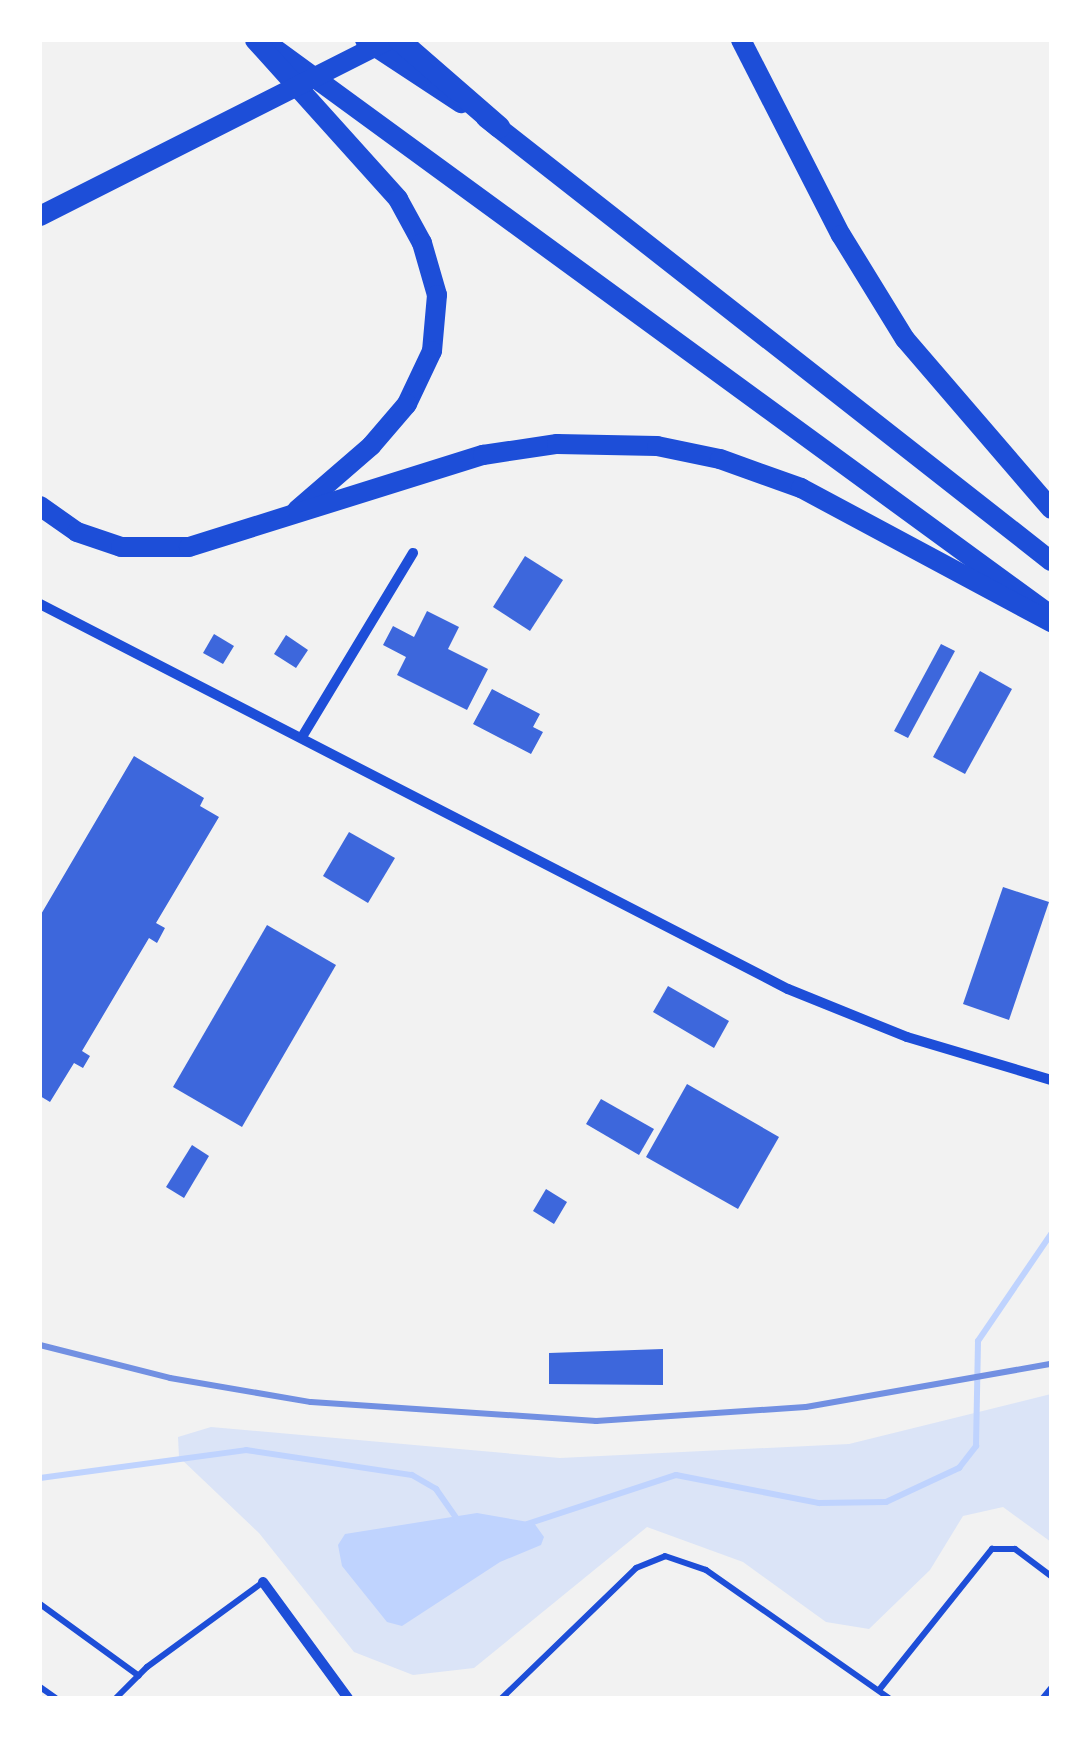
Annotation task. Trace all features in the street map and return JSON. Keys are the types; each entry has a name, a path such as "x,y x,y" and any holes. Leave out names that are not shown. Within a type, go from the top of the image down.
{"highway":[{"path":"398,40 499,127"}],"main road":[{"path":"255,40 398,199 422,242 436,296 432,351 407,404 371,446 288,518"},
{"path":"263,40 1051,619"},
{"path":"366,40 499,127 1051,561"},
{"path":"40,216 388,40"},
{"path":"741,40 841,235 896,324 964,415 1051,509"},
{"path":"40,506 77,532 144,549 213,543 510,450 656,446 720,459 800,488 1051,619"}],"street":[{"path":"302,737 413,552"},
{"path":"40,604 788,989 908,1038 1051,1080"},
{"path":"263,1582 348,1698"}],"lane":[{"path":"879,1690 992,1548 1014,1548 1051,1576"},
{"path":"502,1698 636,1568 666,1556 706,1570 889,1698"},
{"path":"116,1698 139,1676 263,1582"},
{"path":"40,1604 139,1676"},
{"path":"40,1686 56,1698"},
{"path":"1044,1698 1051,1688"}],"shaded area":[{"path":"1051,1394 1051,1542 1003,1507 963,1516 930,1570 869,1629 826,1622 743,1562 647,1527 474,1668 413,1675 354,1652 259,1533 179,1457 178,1437 211,1427 560,1458 849,1444"}],"water":[{"path":"477,1513 534,1523 544,1537 541,1545 500,1562 402,1626 387,1622 342,1566 338,1545 345,1534"}],"building":[{"path":"525,556 563,580 530,631 493,607"},
{"path":"427,611 459,627 448,649 488,669 467,710 397,675 406,657 383,645 393,626 414,637"},
{"path":"214,634 234,646 223,664 203,653"},
{"path":"286,635 308,650 296,668 274,654"},
{"path":"941,644 955,651 908,738 894,731"},
{"path":"980,671 1012,689 965,774 933,757"},
{"path":"492,689 540,714 533,727 543,732 531,754 473,724"},
{"path":"134,756 204,798 200,806 219,817 156,923 165,928 157,943 149,938 82,1051 90,1056 83,1068 74,1063 50,1102 40,1096 40,916"},
{"path":"349,832 395,858 368,903 323,876"},
{"path":"1003,887 1049,902 1009,1020 963,1004"},
{"path":"267,925 336,965 242,1127 173,1087"},
{"path":"668,986 729,1021 714,1048 653,1012"},
{"path":"687,1084 779,1137 738,1209 646,1157"},
{"path":"601,1099 654,1129 639,1155 586,1124"},
{"path":"192,1145 209,1156 184,1198 166,1187"},
{"path":"546,1189 567,1202 554,1224 533,1211"},
{"path":"663,1349 663,1385 549,1384 549,1353"}],"waterway":[{"path":"527,1524 676,1475 819,1503 886,1502 959,1468 976,1446 978,1341 1051,1234"},
{"path":"40,1478 246,1450 412,1475 436,1489 458,1520"}],"railway":[{"path":"40,1345 170,1378 311,1402 596,1421 806,1407 1051,1364"}]}
